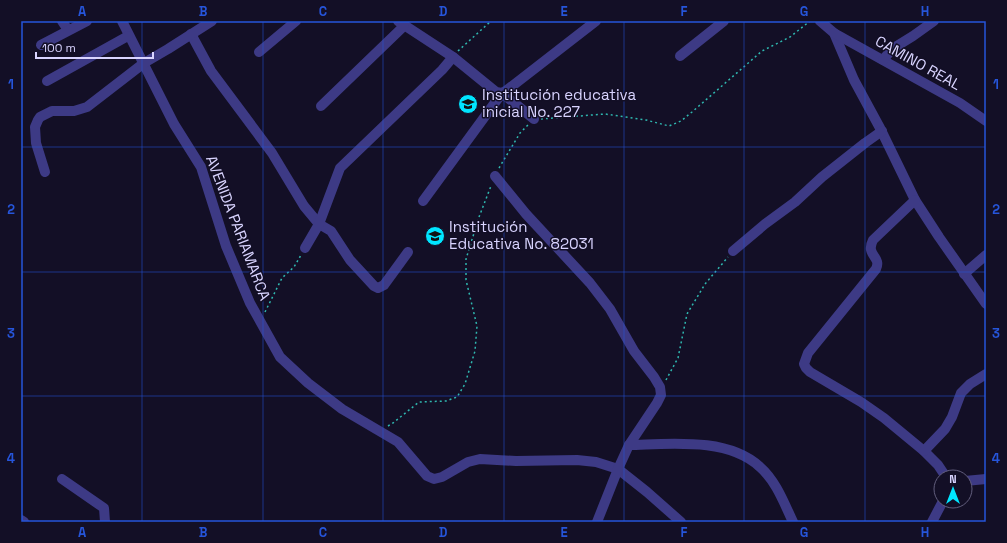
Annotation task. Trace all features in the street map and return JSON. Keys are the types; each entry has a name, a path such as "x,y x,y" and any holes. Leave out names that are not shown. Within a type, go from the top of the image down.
{"street":[{"path":"62,21 68,30"},
{"path":"41,45 87,21"},
{"name":"AVENIDA PARIAMARCA","path":"122,21 128,36 144,63 174,124 201,167 226,246 259,321 280,357 308,383 342,409 398,442 427,476 434,480 468,462 480,459 516,461 577,460 596,462 618,469"},
{"path":"45,172 36,142 35,127 40,117 52,111 74,111 86,106 144,63 212,21"},
{"path":"259,52 296,21"},
{"path":"423,201 502,93 508,90 596,21"},
{"path":"680,56 724,21"},
{"path":"883,60 892,49 934,21"},
{"name":"CAMINO REAL","path":"822,22 834,32 960,103 986,122"},
{"path":"321,106 401,23 453,57 491,89 502,93 534,119"},
{"path":"834,32 854,80 882,131 915,200 964,274 986,304"},
{"path":"191,34 211,71 272,153 304,206 319,224 331,232 350,260 374,286 378,288 384,285 408,252"},
{"path":"47,81 128,36"},
{"path":"305,248 319,224 340,168 442,70 453,57"},
{"path":"733,251 765,224 795,202 822,177 865,142 882,131"},
{"path":"495,176 526,214 594,288 610,309 634,351 660,387 661,394 658,403 630,445 618,469 597,522"},
{"path":"915,200 873,240 870,250 878,265 876,269 808,353 804,364 810,372 861,402 924,451 941,469"},
{"path":"964,274 986,255"},
{"path":"924,451 945,429 952,417 962,393 970,384 986,374"},
{"path":"630,445 701,445 726,449 746,456 761,467 772,481 779,492 793,522"},
{"path":"618,469 681,522"},
{"path":"62,479 104,508 105,522"},
{"path":"973,480 986,479"},
{"path":"932,522 939,509"}],"path":[{"path":"453,57 491,21"},
{"path":"378,430 393,423 419,402 446,401 458,397 465,384 475,351 477,326 466,280 466,259 479,217 495,176 520,133 534,119 606,114 646,120 669,126 681,121 762,51 790,37 810,21"},
{"path":"259,321 268,307 282,278 294,267 305,248"},
{"path":"660,387 678,358 687,314 705,284 733,251"}],"place":[{"name":"Institución educativa inicial No. 227","path":"468,104"},
{"name":"Institución Educativa No. 82031","path":"435,236"}]}
